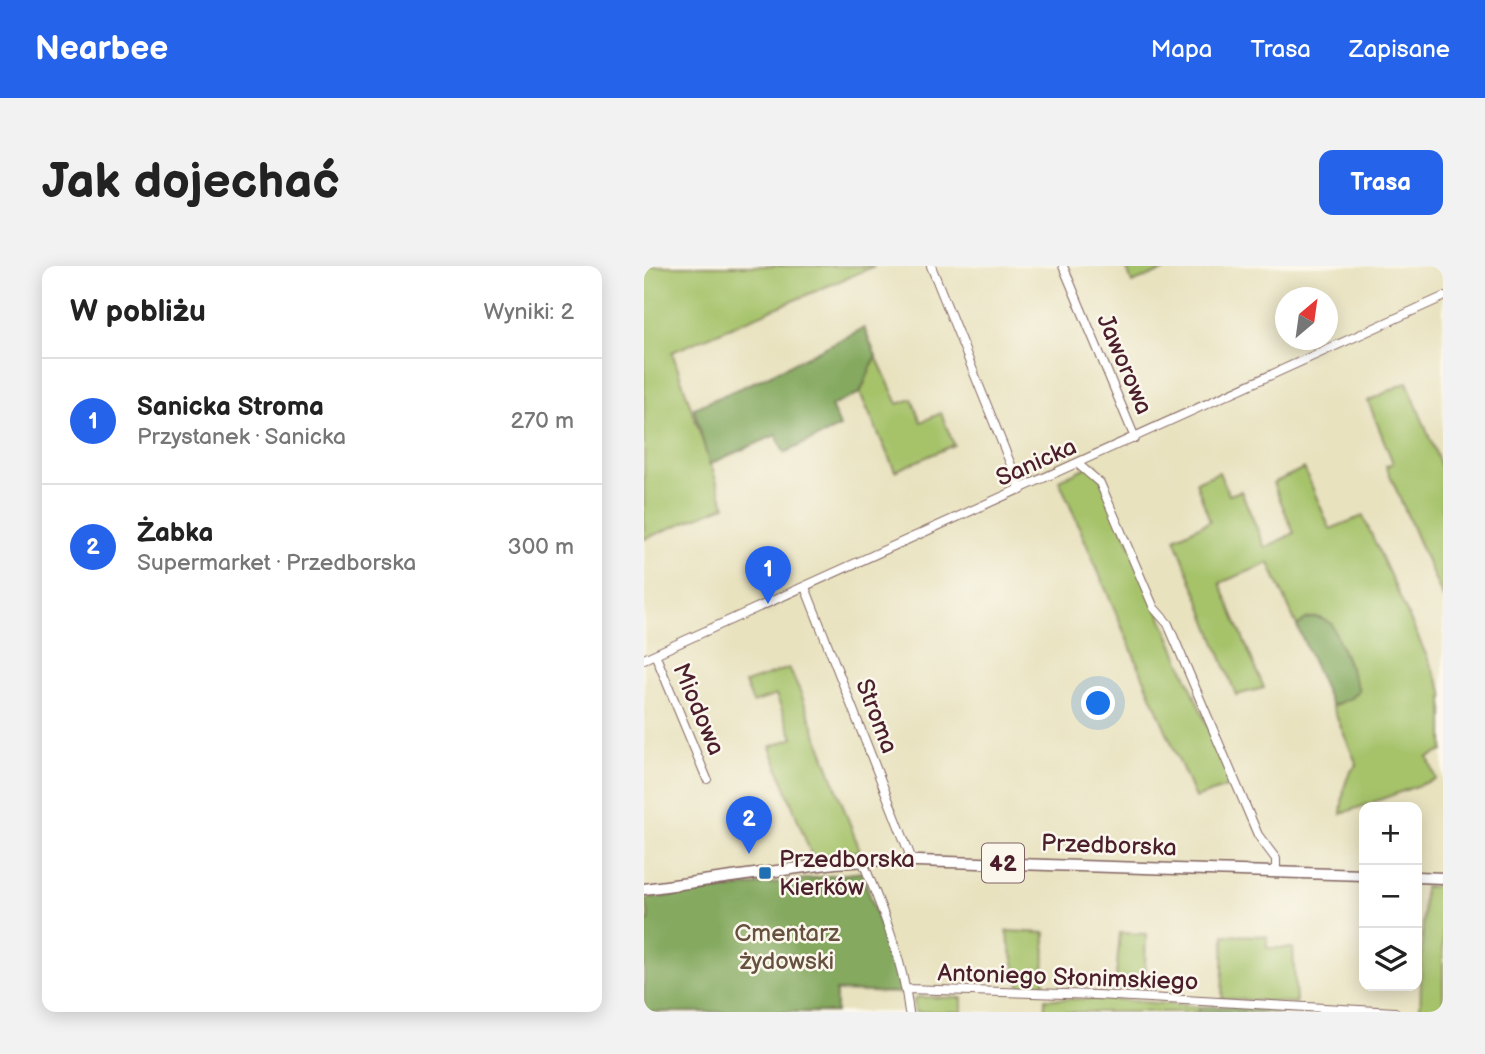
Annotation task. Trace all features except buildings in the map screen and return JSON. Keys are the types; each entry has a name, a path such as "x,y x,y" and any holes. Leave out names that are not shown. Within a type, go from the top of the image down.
{"main road":[{"name":"Przedborska","path":"644,889 862,860 1359,875"},
{"path":"1422,877 1443,878"}],"street":[{"path":"931,266 1021,490"},
{"name":"Jaworowa","path":"1063,266 1135,438"},
{"name":"Sanicka","path":"644,659 1443,297"},
{"path":"1078,464 1100,483 1154,608 1168,624 1258,835 1276,859 1276,872"},
{"name":"Stroma","path":"805,587 912,860"},
{"name":"Miodowa","path":"655,654 708,779"},
{"path":"862,860 907,989 909,1012"},
{"name":"Antoniego Słonimskiego","path":"907,989 1097,995 1395,1012"}],"green space":[{"path":"644,266 875,266 672,352 725,506 644,539"},
{"path":"1126,266 1175,266 1132,283"},
{"path":"864,328 876,356 860,393 831,406 840,427 784,453 776,435 709,464 694,408 761,379"},
{"path":"876,356 898,404 912,399 921,422 941,413 954,445 895,471 860,393"},
{"path":"1407,382 1443,471 1443,598 1386,466 1393,463 1368,401"},
{"path":"1095,463 1233,785 1195,798 1059,480"},
{"path":"1304,468 1330,529 1363,516 1443,692 1443,751 1428,757 1436,779 1374,802 1359,802 1359,807 1341,814 1346,781 1357,765 1332,706 1351,698 1359,690 1331,623 1306,619 1297,626 1269,563 1220,583 1264,688 1236,695 1175,538 1210,521 1196,482 1219,472 1229,495 1241,491 1265,548 1294,533 1273,483"},
{"path":"1317,617 1331,623 1359,690 1351,698 1332,706 1297,626 1306,619"},
{"path":"789,668 860,851 812,857 770,747 793,738 776,695 753,703 745,683"},
{"name":"Cmentarz żydowski","path":"862,872 903,993 836,991 836,1012 644,1012 644,922 649,921 646,899"},
{"path":"1443,886 1443,1012 1420,1012 1424,887"},
{"path":"1006,931 1045,933 1044,988 1020,987"},
{"path":"1120,933 1146,934 1144,995 1115,989"},
{"path":"1224,935 1267,936 1267,948 1293,948 1296,1003 1222,998"},
{"path":"918,997 962,998 962,1012 915,1012 914,1000"},
{"path":"1045,999 1109,999 1201,1007 1197,1012 1045,1012"},
{"path":"1243,1006 1319,1012 1197,1012 1201,1007"}],"place":[{"name":"Sanicka Stroma","path":"768,604"},
{"name":"Żabka","path":"749,854"},
{"name":"Przedborska Kierków","path":"765,873"}]}
